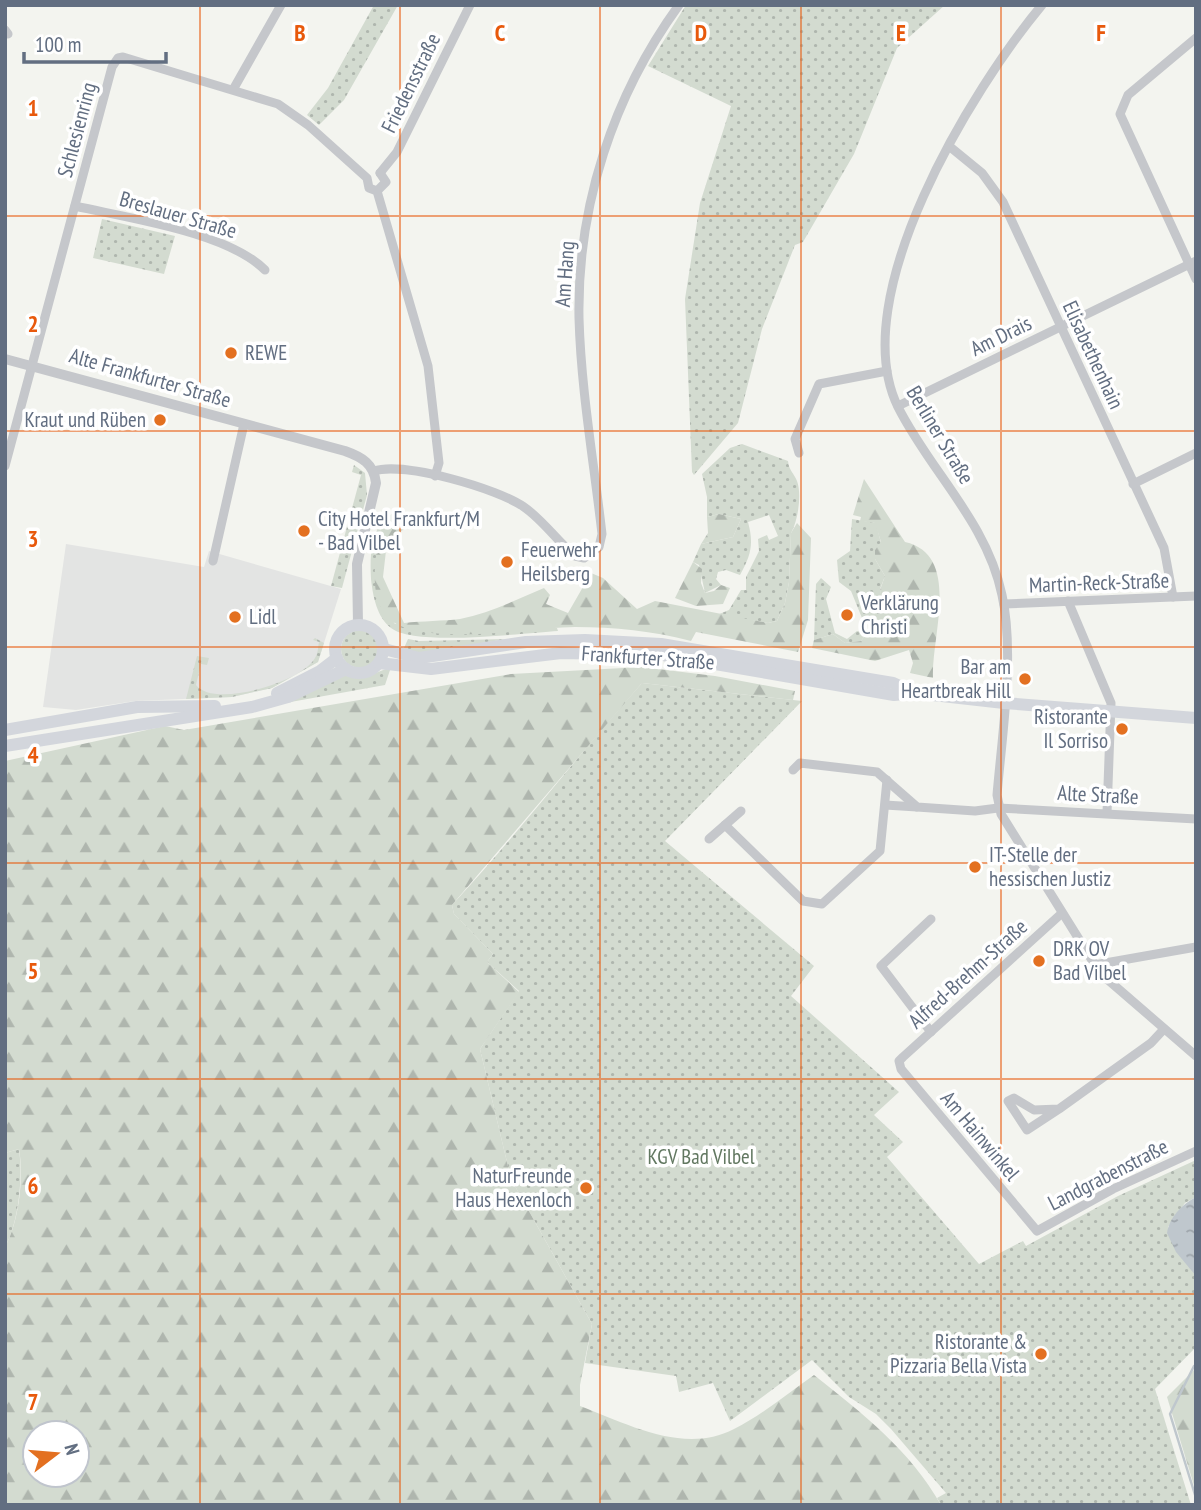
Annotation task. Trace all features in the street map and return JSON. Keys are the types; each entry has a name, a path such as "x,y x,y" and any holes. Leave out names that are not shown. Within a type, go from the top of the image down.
{"main road":[{"path":"346,669 337,658 337,637 350,626 358,624 376,631 384,649 379,663"},
{"name":"Frankfurter Straße","path":"384,649 419,658 526,642 585,640 661,644 893,683 915,693"},
{"name":"Frankfurter Straße","path":"5,746 252,707 288,697 346,669 360,673 379,663 431,669 561,653 663,655 894,695 915,693 1196,718"},
{"path":"5,730 137,708 197,707 249,701 281,692 320,671 337,658"}],"street":[{"path":"234,88 281,5"},
{"name":"Friedensstraße","path":"380,173 397,152 470,5"},
{"name":"Am Hang","path":"435,476 512,500 533,515 575,556 584,558 598,547 602,534 579,318 588,218 598,173 617,116 646,55 679,5"},
{"name":"Berliner Straße","path":"998,808 1007,652 1004,604 995,567 981,536 898,406 887,371 884,334 894,278 913,226 949,146 995,67 1042,5"},
{"path":"1196,38 1128,95 1120,114 1121,123 1192,263 1196,279"},
{"name":"Schlesienring","path":"5,466 112,67 118,58 123,57 234,88 278,104 299,118 367,178 369,188 377,191 382,189 386,182 380,173"},
{"name":"Elisabethenhain","path":"949,146 974,165 997,192 1166,554 1173,597"},
{"path":"367,178 371,174 380,173"},
{"name":"Schlesienring","path":"377,191 428,366 439,463 435,476"},
{"name":"Breslauer Straße","path":"75,206 140,220 233,247 265,271"},
{"name":"Am Drais","path":"898,406 1192,263"},
{"name":"Alte Frankfurter Straße","path":"5,359 355,455 366,461 374,471"},
{"path":"799,453 795,439 819,384 887,371"},
{"name":"Alte Frankfurter Straße","path":"213,561 244,424"},
{"path":"1133,484 1196,453"},
{"path":"358,624 357,564 375,492 374,471 400,468 435,476"},
{"name":"Martin-Reck-Straße","path":"1004,604 1196,596"},
{"path":"1068,601 1110,698 1112,712 1107,813"},
{"path":"793,770 800,763 877,772 917,807"},
{"path":"725,825 803,901 822,904 880,851 887,780"},
{"name":"Alte Straße","path":"885,805 1196,819"},
{"path":"998,808 1094,965 1108,981 1196,1056"},
{"path":"709,839 741,811"},
{"name":"Alfred-Brehm-Straße","path":"899,1061 1061,914"},
{"path":"931,919 881,965 931,1032"},
{"path":"1094,965 1196,947"},
{"path":"1059,1108 1038,1111 1014,1098 1008,1101 1027,1130 1059,1108 1151,1043 1164,1029"},
{"name":"Am Hainwinkel","path":"899,1061 901,1069 1037,1231"},
{"name":"Landgrabenstraße","path":"1037,1231 1112,1189 1196,1151"}],"shaded area":[{"path":"66,544 204,567 209,551 341,589 318,662 272,688 232,697 135,701 76,710 43,707"}],"green space":[{"path":"374,5 398,5 344,100 319,125 307,115 328,88"},
{"path":"686,5 945,5 897,48 854,154 803,242 795,245 762,329 738,423 694,475 685,299 700,203 731,106 648,66"},
{"path":"102,219 175,236 164,274 93,258"},
{"path":"742,444 788,461 798,486 798,507 791,533 789,582 785,603 777,621 768,623 717,615 729,610 741,590 746,590 746,577 759,551 758,539 767,535 769,540 778,536 769,515 748,522 750,549 740,575 726,570 718,572 716,579 721,585 705,593 699,565 693,562 701,544 733,537 741,519 719,514 707,517 707,497 702,474 730,448"},
{"path":"354,465 365,473 367,495 342,588 331,586 361,475 352,472"},
{"path":"864,479 905,542 922,550 933,563 940,599 933,678 910,673 913,663 909,650 875,661 812,648 814,640 833,634 845,643 861,641 867,633 875,634 877,623 885,622 880,590 885,576 875,559 875,550 881,542 875,523 860,521 861,517 853,515"},
{"path":"396,510 415,514 412,523 387,542 383,577 404,623 454,620 471,616 544,588 550,595 546,604 568,613 591,573 603,578 637,609 655,601 768,623 777,621 785,603 789,582 791,533 797,523 811,538 808,620 798,652 696,632 691,641 648,632 590,627 472,634 417,631 396,624 383,612 376,591 375,567 382,522"},
{"path":"719,514 741,519 733,537 701,544 708,533 707,517"},
{"path":"852,519 876,523 881,543 875,550 875,559 885,576 880,589 886,622 862,618 851,591 839,582 837,560 850,551"},
{"path":"382,522 376,575 381,598 395,624 557,628 558,631 445,638 404,634 391,628 379,612 371,579 373,542"},
{"path":"693,562 702,569 701,583 705,593 714,591 721,585 730,588 723,604 696,606 675,598"},
{"path":"821,578 831,587 826,599 835,633 847,639 857,631 867,633 861,641 845,643 833,634 814,640 816,584"},
{"path":"360,630 374,635 379,649 374,663 360,668 346,663 341,649 346,635"},
{"path":"315,638 324,643 318,662 272,688 232,697 186,699 197,656 209,658 207,665 201,664 196,685 206,692 238,693 276,683 307,667 317,652 319,642 313,640"},
{"path":"408,639 506,639 431,652 407,653 404,648"},
{"path":"391,667 385,685 274,705 346,675 365,677"},
{"path":"642,667 715,676 795,691 793,700 642,683 452,905 454,914 493,954 487,962 519,992 480,1049 511,1179 592,1324 580,1385 580,1406 656,1434 696,1439 734,1429 765,1411 814,1375 868,1419 900,1450 929,1485 941,1505 5,1505 5,1247 17,1212 21,1173 19,1149 5,1153 5,761 165,726 184,730 511,674"},
{"name":"KGV Bad Vilbel","path":"642,683 802,701 665,841 814,966 791,996 899,1092 874,1115 903,1142 887,1157 979,1264 1023,1241 1026,1246 1118,1196 1196,1160 1196,1197 1185,1203 1168,1227 1196,1276 1196,1347 1155,1389 1191,1505 941,1505 937,1498 946,1493 891,1429 876,1414 849,1397 812,1360 730,1421 713,1383 679,1392 676,1376 585,1363 592,1324 511,1179 480,1049 519,991 487,962 493,954 454,914 452,905"},
{"path":"19,1149 19,1199 14,1225 5,1247 5,1153"},
{"path":"1196,1368 1196,1492 1167,1397"}],"water":[{"path":"1196,1197 1196,1276 1176,1252 1167,1233 1177,1212"}],"waterway":[{"path":"1194,1366 1170,1414 1196,1498"}],"place":[{"name":"REWE","path":"231,353"},
{"name":"Kraut und Rüben","path":"160,420"},
{"name":"City Hotel Frankfurt/M - Bad Vilbel","path":"304,531"},
{"name":"Feuerwehr Heilsberg","path":"507,562"},
{"name":"Verklärung Christi","path":"847,615"},
{"name":"Lidl","path":"235,617"},
{"name":"Bar am Heartbreak Hill","path":"1025,679"},
{"name":"Ristorante Il Sorriso","path":"1122,729"},
{"name":"IT-Stelle der hessischen Justiz","path":"975,867"},
{"name":"DRK OV Bad Vilbel","path":"1039,961"},
{"name":"NaturFreunde Haus Hexenloch","path":"586,1188"},
{"name":"Ristorante & Pizzaria Bella Vista","path":"1041,1354"}]}
